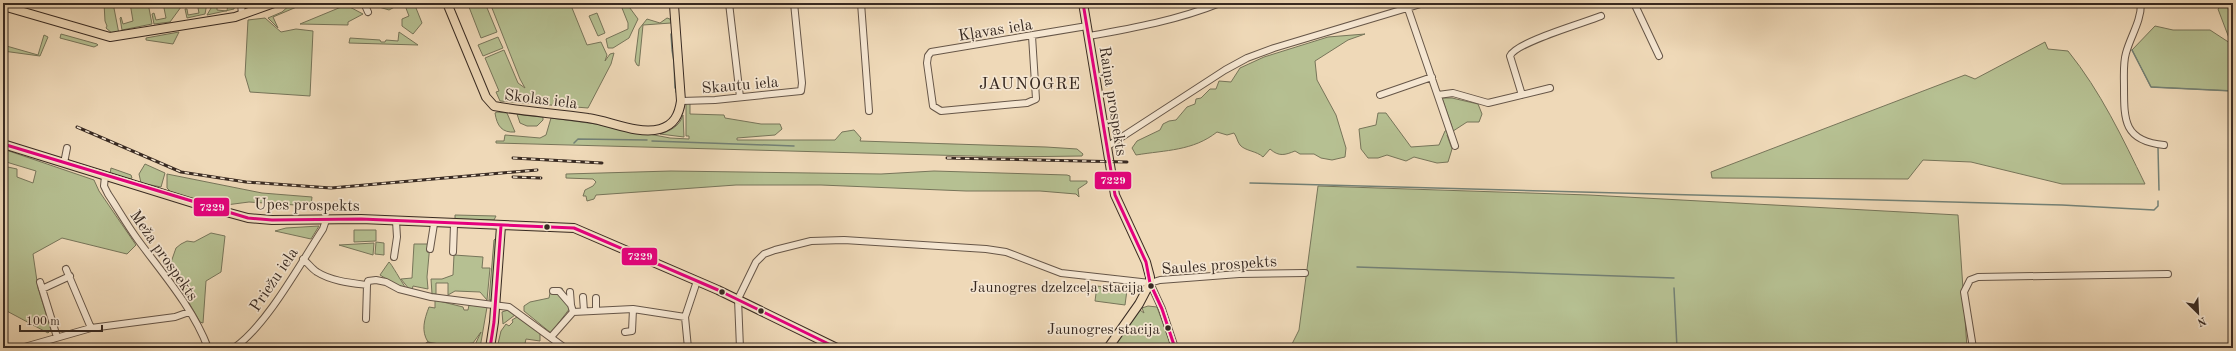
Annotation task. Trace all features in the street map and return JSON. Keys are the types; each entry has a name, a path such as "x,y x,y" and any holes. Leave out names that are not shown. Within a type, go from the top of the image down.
{"main road":[{"path":"3,6 110,37 242,15 274,3"},
{"name":"Skolas iela","path":"447,3 486,98 494,106 588,118 637,128 655,130 672,123 678,114 681,101"},
{"name":"Raiņa prospekts","path":"1083,3 1108,146 1112,183 1118,204 1146,262 1150,283"},
{"path":"675,4 681,101"},
{"name":"Upes prospekts","path":"3,144 248,218 272,220 396,221 454,225 574,228 738,299 837,348"},
{"path":"490,348 496,305 501,226"},
{"path":"1108,348 1139,304 1150,283"}],"street":[{"path":"242,3 242,15"},
{"path":"364,3 368,12"},
{"path":"730,3 740,97"},
{"name":"Skautu iela","path":"681,101 801,91 802,83 794,3"},
{"path":"861,3 869,111"},
{"path":"1089,36 1148,26 1199,11 1220,3"},
{"path":"1108,146 1215,76 1247,58 1407,6 1424,3"},
{"path":"1634,3 1659,56"},
{"path":"2141,3 2139,21 2124,60 2125,118 2131,133 2141,140 2164,145"},
{"path":"1407,6 1455,146"},
{"path":"1522,95 1510,56 1512,51 1530,42 1601,16"},
{"name":"Kļavas iela","path":"1032,36 1036,99 1027,102 941,111 933,106 927,63 928,56 931,52 1087,26"},
{"path":"1380,95 1432,77"},
{"path":"1438,95 1453,93 1488,103 1550,88"},
{"path":"64,163 67,148"},
{"name":"Meža prospekts","path":"105,176 104,186 108,194 132,232 189,312 208,348"},
{"name":"Priežu iela","path":"234,348 248,336 268,313 323,229 326,220"},
{"path":"394,257 397,237 396,221"},
{"path":"430,249 434,224"},
{"path":"453,252 454,225"},
{"name":"Saules prospekts","path":"738,299 756,262 764,254 799,243 821,239 992,250 1006,252 1061,273 1150,283 1160,280 1238,274 1305,273"},
{"path":"303,259 317,272 324,275 346,282 367,285"},
{"path":"66,269 91,328"},
{"path":"1973,348 1964,292 1970,280 1978,277 2168,274"},
{"path":"42,289 70,276"},
{"path":"366,319 368,281 376,280 416,294 496,305 514,309 565,348"},
{"path":"688,348 685,317 697,281"},
{"path":"40,282 57,337"},
{"path":"1150,283 1162,308 1175,348"},
{"path":"553,291 559,291 572,308 584,311 633,309 685,317"},
{"path":"551,337 572,308 570,292"},
{"path":"583,297 584,311"},
{"path":"596,298 596,310"},
{"path":"738,299 740,348"},
{"path":"624,332 632,331 633,309"},
{"path":"21,348 91,328 175,317 189,312"}],"green space":[{"path":"104,3 113,3 119,34 113,34 106,28"},
{"path":"130,3 148,3 152,24 122,30 121,17 123,24 133,21"},
{"path":"163,3 181,3 181,7 170,22 154,24 152,14 154,13 156,20 166,18"},
{"path":"197,3 207,3 205,14 187,18 185,9 187,9 188,15 199,13"},
{"path":"214,3 217,3 217,10 226,11 207,15"},
{"path":"228,3 235,3 234,9 227,11"},
{"path":"292,3 306,3 273,17 278,28 268,18 282,12"},
{"path":"381,3 402,3 389,10 379,7 382,5"},
{"path":"404,3 414,3 422,23 413,34 402,26 402,19 409,16"},
{"path":"479,3 485,3 497,32 481,38 469,7"},
{"path":"490,3 570,3 587,45 601,42 607,55 605,61 610,54 614,53 611,64 588,108 500,101 496,92 499,91 485,58 504,50 518,83 525,88"},
{"path":"620,3 627,4 638,19 629,38 613,48 608,48 606,39 628,29 628,23"},
{"path":"2223,3 2233,3 2233,42 2229,38 2218,9"},
{"path":"346,5 363,14 348,22 348,25 300,24"},
{"path":"597,13 605,33 598,36 589,16"},
{"path":"265,18 281,32 296,29 313,31 310,96 250,92 245,75 248,20"},
{"path":"667,18 670,19 671,23 643,25 639,66 637,65 635,61 639,29 647,19 660,23"},
{"path":"2155,26 2173,30 2210,30 2233,45 2233,91 2151,87 2132,50"},
{"path":"179,32 173,44 146,40 146,38"},
{"path":"399,32 418,45 349,43 350,38 380,40 381,42 385,42 386,40 398,41"},
{"path":"61,34 98,45 94,47 60,38"},
{"path":"1365,34 1348,40 1315,61 1317,80 1336,115 1346,148 1345,157 1332,160 1321,158 1314,154 1300,154 1295,151 1279,154 1270,149 1263,157 1258,153 1242,147 1234,133 1227,135 1217,132 1198,143 1179,149 1136,155 1132,148 1137,141 1160,130 1163,124 1176,120 1187,107 1195,104 1196,99 1201,98 1210,89 1216,89 1219,81 1231,82 1240,68 1264,57 1328,37"},
{"path":"44,35 48,37 40,56 3,51 3,45 38,55"},
{"path":"498,37 503,48 483,56 478,45"},
{"path":"2045,42 2048,49 2068,51 2091,82 2128,149 2145,184 2062,184 1971,162 1923,160 1908,179 1712,178 1711,172 1965,75 1975,79"},
{"path":"1442,98 1452,98 1478,104 1482,114 1479,122 1467,122 1447,135 1452,149 1448,162 1437,163 1414,157 1406,161 1387,155 1378,158 1368,158 1361,149 1359,129 1376,125 1378,113 1386,113 1411,147 1439,145 1445,131 1452,127"},
{"path":"690,103 690,114 724,115 725,118 761,124 780,124 782,129 775,135 737,138 737,140 835,140 842,132 854,130 861,138 860,141 1046,147 1077,149 1083,154 1082,156 1008,157 496,143 496,141 504,141 505,135 540,138 546,135 551,118 596,124 670,138 689,139 689,136 686,136 686,104"},
{"path":"495,113 507,113 515,132 503,130 501,128 496,118"},
{"path":"517,114 543,117 543,120 537,126 527,126 520,123"},
{"path":"683,115 684,137 660,134 674,128 680,122"},
{"path":"3,149 94,180 99,191 136,245 127,254 62,238 33,254 38,288 51,330 48,333 3,309 3,190 7,178 3,166 17,169 17,177 33,183 36,171 3,161"},
{"path":"145,164 165,173 161,187 141,183 139,174"},
{"path":"111,168 131,175 132,178 130,179 110,174"},
{"path":"671,171 881,174 934,171 1067,175 1070,176 1070,181 1087,181 1087,183 1078,189 1079,197 1076,194 1040,191 966,191 821,185 736,185 596,195 594,199 587,201 586,196 583,196 585,190 593,186 596,182 593,179 566,178 566,174"},
{"path":"167,174 262,193 312,197 311,206 249,202 226,205 225,209 171,192 167,188"},
{"path":"1318,186 1589,195 1958,215 1967,348 1290,348 1299,330"},
{"path":"455,215 496,216 494,220 455,219"},
{"path":"319,226 311,239 275,231 286,228"},
{"path":"354,230 376,230 376,241 354,242"},
{"path":"211,233 225,236 221,272 206,281 203,323 200,322 169,268 176,248 187,241 194,242"},
{"path":"497,237 493,300 489,300 494,240"},
{"path":"376,242 384,243 384,255 375,254"},
{"path":"374,243 373,255 339,245"},
{"path":"414,244 430,244 427,277 428,289 413,286 412,290 409,289 401,279 412,278"},
{"path":"454,255 483,257 482,268 490,268 487,300 480,292 455,291 448,295 448,283 436,283 436,294 432,294 431,279 442,279 453,275"},
{"path":"389,262 406,288 400,287 380,275"},
{"path":"1097,286 1127,290 1125,305 1095,301"},
{"path":"551,288 562,288 570,308 551,333 524,311 524,306 530,302 549,298"},
{"path":"435,300 463,307 464,310 468,310 469,305 487,307 480,348 474,347 481,332 473,343 464,344 463,348 428,342 424,334 425,321 429,307 435,308"},
{"path":"1148,306 1157,307 1172,348 1112,348 1138,312 1140,310 1144,313 1142,308"},
{"path":"508,310 515,315 503,324 502,312"},
{"path":"517,317 540,333 540,341 526,339 524,348 497,348 501,331 506,324 509,326 513,322 512,320"}],"waterway":[{"path":"671,34 672,49"},
{"path":"672,50 674,62"},
{"path":"2132,50 2151,87 2233,91"},
{"path":"674,62 675,88"},
{"path":"574,143 578,139 647,140"},
{"path":"652,141 794,146"},
{"path":"2158,148 2159,190"},
{"path":"1250,183 2062,205 2154,210 2158,206 2158,201"},
{"path":"1357,267 1674,278"},
{"path":"1674,288 1677,348"}],"railway":[{"path":"77,127 181,172 246,182 331,188 537,170"},
{"path":"513,158 602,163"},
{"path":"947,158 1127,162"},
{"path":"513,177 541,178"}],"transit line":[{"name":"7229","path":"1083,3 1115,195 1146,262 1150,283 1162,309 1175,348"},
{"name":"7229","path":"3,144 248,218 272,220 361,219 574,228 718,290 837,348"},
{"name":"7229","path":"490,348 494,322 501,226"}],"place":[{"name":"Jaunogres dzelzceļa stacija","path":"1151,286"},
{"name":"Jaunogres stacija","path":"1168,328"}],"district":[{"name":"JAUNOGRE","path":"1030,83"}]}
